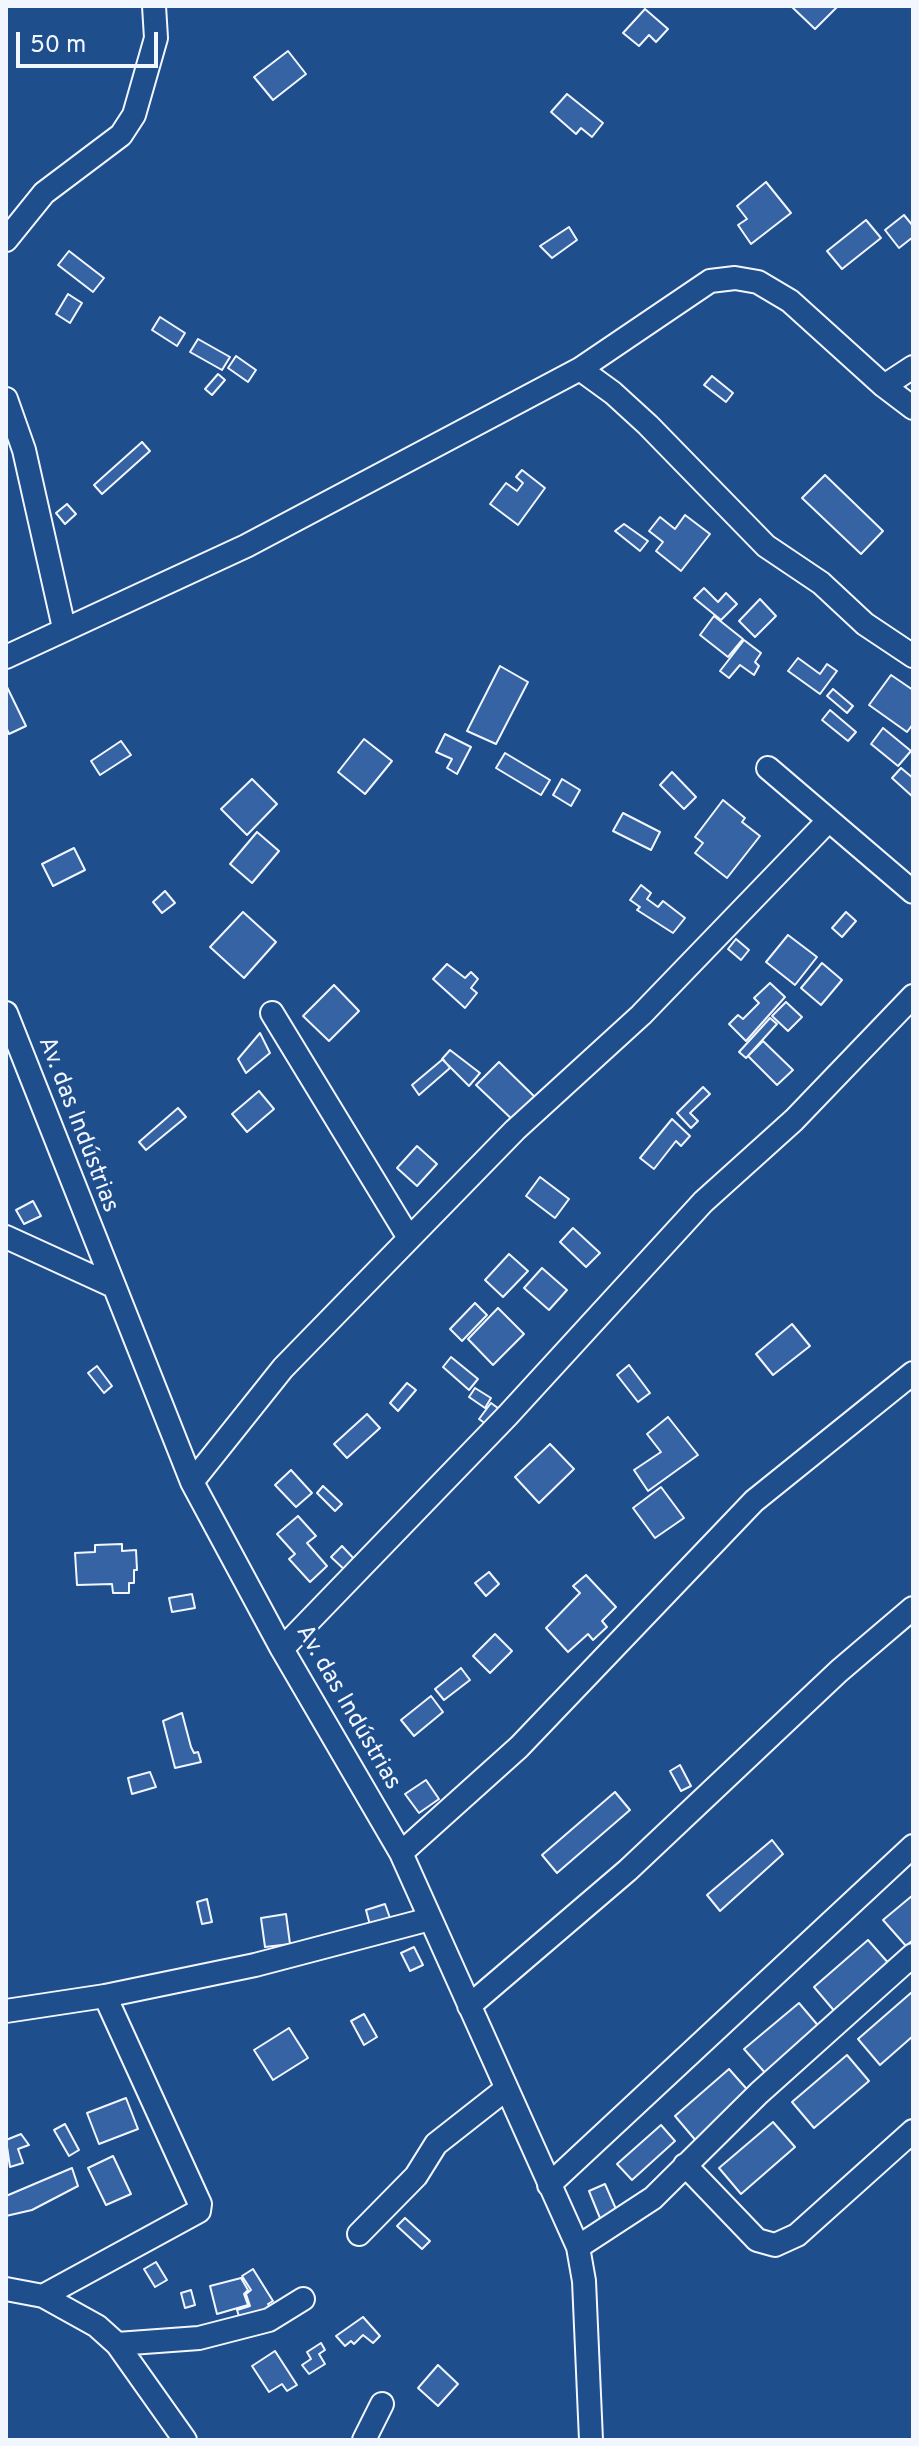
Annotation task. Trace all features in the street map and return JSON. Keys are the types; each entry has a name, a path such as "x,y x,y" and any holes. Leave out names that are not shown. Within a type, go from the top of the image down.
{"street":[{"path":"6,240 44,193 121,135 134,115 156,38 154,6"},
{"path":"6,657 246,546 580,369 710,281 735,278 758,282 790,301 884,386 913,408"},
{"path":"884,386 913,367"},
{"path":"580,369 613,393 648,425 766,546 821,583 865,624 913,656"},
{"path":"6,399 24,450 64,628"},
{"path":"768,768 827,822 913,892"},
{"path":"192,1482 283,1368 515,1130 641,1015 827,822"},
{"path":"282,1649 507,1416 703,1202 794,1120 913,996"},
{"name":"Av. das Indústrias","path":"6,1013 111,1285 192,1482 282,1649 401,1853 578,2247 584,2281 591,2440"},
{"path":"272,1013 409,1238"},
{"path":"6,1237 111,1285"},
{"path":"401,1853 519,1747 754,1501 913,1373"},
{"path":"469,2006 628,1870 839,1671 913,1608"},
{"path":"549,2185 913,1846"},
{"path":"6,2011 105,1996 255,1965 430,1919"},
{"path":"578,2247 653,2198 913,1955"},
{"path":"43,2296 199,2211 200,2204 105,1996"},
{"path":"359,2234 416,2176 436,2144 506,2089"},
{"path":"685,2165 757,2240 775,2245 797,2235 913,2131"},
{"path":"6,2289 43,2296 77,2313 117,2344 185,2440"},
{"path":"117,2344 199,2338 269,2320 303,2299"},
{"path":"364,2440 382,2404"}],"building":[{"path":"791,6 838,6 815,29"},
{"path":"645,9 668,29 656,42 649,35 639,46 623,33"},
{"path":"288,51 306,74 273,100 254,77"},
{"path":"567,94 603,123 592,137 581,128 576,134 551,112"},
{"path":"766,182 791,213 751,244 738,225 747,219 737,206"},
{"path":"904,215 913,226 913,237 899,248 885,230"},
{"path":"866,220 881,238 842,269 827,251"},
{"path":"569,227 577,240 552,258 540,246"},
{"path":"69,251 104,278 93,292 58,265"},
{"path":"68,294 82,303 70,323 56,314"},
{"path":"160,317 185,333 177,346 152,330"},
{"path":"198,339 230,357 222,370 190,352"},
{"path":"236,356 256,370 248,382 228,368"},
{"path":"218,374 225,380 212,395 205,389"},
{"path":"712,376 733,393 726,402 704,385"},
{"path":"142,442 150,451 102,494 94,485"},
{"path":"522,470 545,488 518,525 490,504 506,483 517,491 523,483 516,477"},
{"path":"825,475 883,531 861,554 802,498"},
{"path":"67,504 76,514 65,524 56,513"},
{"path":"685,515 710,534 681,571 656,551 663,542 649,531 660,517 675,529"},
{"path":"624,524 648,541 640,551 615,531"},
{"path":"704,588 718,602 726,593 737,604 721,620 694,598"},
{"path":"760,599 776,616 755,637 739,621"},
{"path":"714,616 743,639 728,657 700,635"},
{"path":"744,640 761,653 755,662 759,666 754,675 740,665 729,678 720,671"},
{"path":"798,658 820,674 827,664 837,671 820,694 788,671"},
{"path":"500,666 528,682 496,744 467,731"},
{"path":"891,675 913,690 913,724 907,732 869,705"},
{"path":"7,687 26,726 9,734 6,727"},
{"path":"833,689 853,706 847,713 827,696"},
{"path":"830,710 856,732 848,741 822,720"},
{"path":"883,728 911,751 898,766 871,744"},
{"path":"445,734 471,747 457,774 447,768 452,759 436,752"},
{"path":"364,739 392,761 365,794 338,772"},
{"path":"121,741 131,755 100,775 91,761"},
{"path":"505,753 550,780 541,795 496,768"},
{"path":"901,768 913,778 913,797 892,778"},
{"path":"672,772 696,797 684,809 660,785"},
{"path":"252,779 277,804 247,835 221,809"},
{"path":"562,779 580,790 571,806 553,795"},
{"path":"723,800 745,818 742,822 760,836 727,878 695,853 703,843 695,837"},
{"path":"623,813 660,832 651,850 613,831"},
{"path":"257,832 279,851 252,883 230,864"},
{"path":"74,848 85,870 53,886 42,864"},
{"path":"641,885 651,893 647,899 658,907 663,901 685,918 673,933 637,910 640,907 630,900"},
{"path":"165,891 175,903 162,913 153,902"},
{"path":"243,912 276,942 244,978 210,947"},
{"path":"846,912 856,921 842,937 832,928"},
{"path":"788,935 817,957 795,985 766,962"},
{"path":"736,939 749,950 741,960 728,949"},
{"path":"822,963 842,980 821,1005 801,988"},
{"path":"447,964 465,978 471,972 478,979 471,988 477,993 465,1008 433,979"},
{"path":"770,983 785,997 746,1041 729,1024 738,1015 743,1019 759,1003 754,998"},
{"path":"334,985 359,1011 329,1041 303,1016"},
{"path":"786,1002 802,1017 788,1031 772,1016"},
{"path":"770,1018 777,1024 746,1058 739,1052"},
{"path":"260,1033 270,1053 246,1073 238,1059"},
{"path":"763,1041 793,1070 777,1085 748,1056"},
{"path":"450,1050 480,1073 469,1086 442,1059"},
{"path":"443,1059 450,1068 419,1095 412,1085"},
{"path":"499,1062 538,1100 516,1123 476,1085"},
{"path":"703,1087 710,1094 690,1113 698,1121 691,1128 677,1113"},
{"path":"259,1091 274,1109 247,1132 232,1114"},
{"path":"178,1108 186,1117 146,1150 139,1142"},
{"path":"672,1119 690,1136 681,1146 676,1141 654,1169 640,1158"},
{"path":"417,1146 437,1164 417,1186 397,1168"},
{"path":"540,1177 569,1199 555,1218 526,1196"},
{"path":"33,1201 41,1216 24,1224 16,1210"},
{"path":"573,1228 600,1253 586,1267 560,1242"},
{"path":"509,1254 528,1271 503,1297 485,1280"},
{"path":"542,1268 567,1290 549,1310 524,1288"},
{"path":"475,1303 487,1315 462,1341 450,1329"},
{"path":"498,1308 524,1334 493,1365 468,1339"},
{"path":"792,1324 810,1346 773,1375 756,1354"},
{"path":"451,1357 478,1379 469,1390 443,1367"},
{"path":"629,1365 650,1393 638,1402 617,1375"},
{"path":"97,1366 112,1386 104,1393 88,1373"},
{"path":"407,1383 416,1390 398,1411 390,1403"},
{"path":"475,1388 491,1398 485,1408 469,1397"},
{"path":"491,1403 502,1411 490,1427 479,1419"},
{"path":"367,1414 380,1428 347,1458 334,1444"},
{"path":"668,1417 698,1455 648,1491 634,1470 661,1452 647,1434"},
{"path":"550,1444 574,1469 539,1503 515,1477"},
{"path":"291,1470 312,1493 296,1507 275,1485"},
{"path":"323,1486 342,1504 335,1511 317,1493"},
{"path":"661,1487 684,1518 655,1538 633,1508"},
{"path":"298,1516 316,1536 307,1543 327,1566 310,1582 289,1559 295,1554 277,1534"},
{"path":"122,1544 122,1551 136,1550 137,1570 134,1570 134,1583 129,1583 129,1593 113,1593 112,1584 77,1585 75,1553 95,1552 95,1545"},
{"path":"342,1546 357,1562 347,1572 331,1557"},
{"path":"489,1572 499,1584 486,1596 475,1583"},
{"path":"586,1575 616,1607 602,1621 607,1627 593,1640 588,1634 568,1652 546,1628 580,1593 573,1586"},
{"path":"192,1594 195,1608 172,1612 169,1598"},
{"path":"495,1634 512,1651 490,1673 473,1656"},
{"path":"461,1668 470,1680 444,1700 435,1689"},
{"path":"431,1696 443,1712 414,1736 401,1720"},
{"path":"182,1713 191,1747 194,1753 198,1752 201,1762 175,1768 163,1721"},
{"path":"680,1765 691,1786 681,1791 670,1771"},
{"path":"150,1772 156,1787 132,1794 128,1778"},
{"path":"426,1780 439,1799 419,1813 405,1794"},
{"path":"615,1792 630,1810 557,1873 542,1855"},
{"path":"772,1840 783,1854 720,1911 707,1895"},
{"path":"913,1895 913,1940 906,1946 883,1920"},
{"path":"207,1899 212,1922 202,1924 197,1902"},
{"path":"385,1904 390,1918 370,1925 366,1910"},
{"path":"286,1914 290,1944 265,1947 261,1918"},
{"path":"868,1940 891,1966 836,2013 814,1987"},
{"path":"414,1947 423,1965 410,1971 401,1953"},
{"path":"912,1992 913,2036 880,2065 858,2039"},
{"path":"799,2003 821,2029 767,2075 744,2049"},
{"path":"364,2014 377,2037 364,2045 351,2021"},
{"path":"289,2028 308,2058 273,2080 254,2050"},
{"path":"847,2055 869,2081 814,2128 792,2102"},
{"path":"729,2069 752,2095 697,2142 675,2116"},
{"path":"126,2098 138,2129 99,2144 87,2113"},
{"path":"773,2122 795,2147 741,2194 719,2168"},
{"path":"65,2124 79,2150 69,2156 54,2130"},
{"path":"661,2125 675,2141 632,2180 617,2164"},
{"path":"21,2134 29,2145 18,2149 23,2163 10,2167 6,2140"},
{"path":"113,2156 131,2194 106,2205 88,2168"},
{"path":"72,2168 78,2186 32,2210 6,2216 6,2196"},
{"path":"605,2184 619,2216 602,2223 589,2191"},
{"path":"405,2218 430,2241 422,2249 397,2226"},
{"path":"156,2262 167,2280 155,2287 144,2269"},
{"path":"253,2269 273,2301 268,2304 274,2313 242,2326 237,2310 250,2306 246,2294 251,2290 242,2276"},
{"path":"241,2278 248,2290 244,2294 248,2305 217,2314 210,2286"},
{"path":"191,2290 195,2305 185,2308 181,2293"},
{"path":"363,2317 380,2336 373,2343 363,2335 354,2344 351,2341 345,2346 336,2336"},
{"path":"321,2343 325,2350 319,2354 325,2364 309,2374 302,2365 311,2359 307,2352"},
{"path":"275,2351 297,2385 287,2391 282,2384 269,2392 252,2366"},
{"path":"438,2365 458,2384 438,2406 418,2388"}]}
